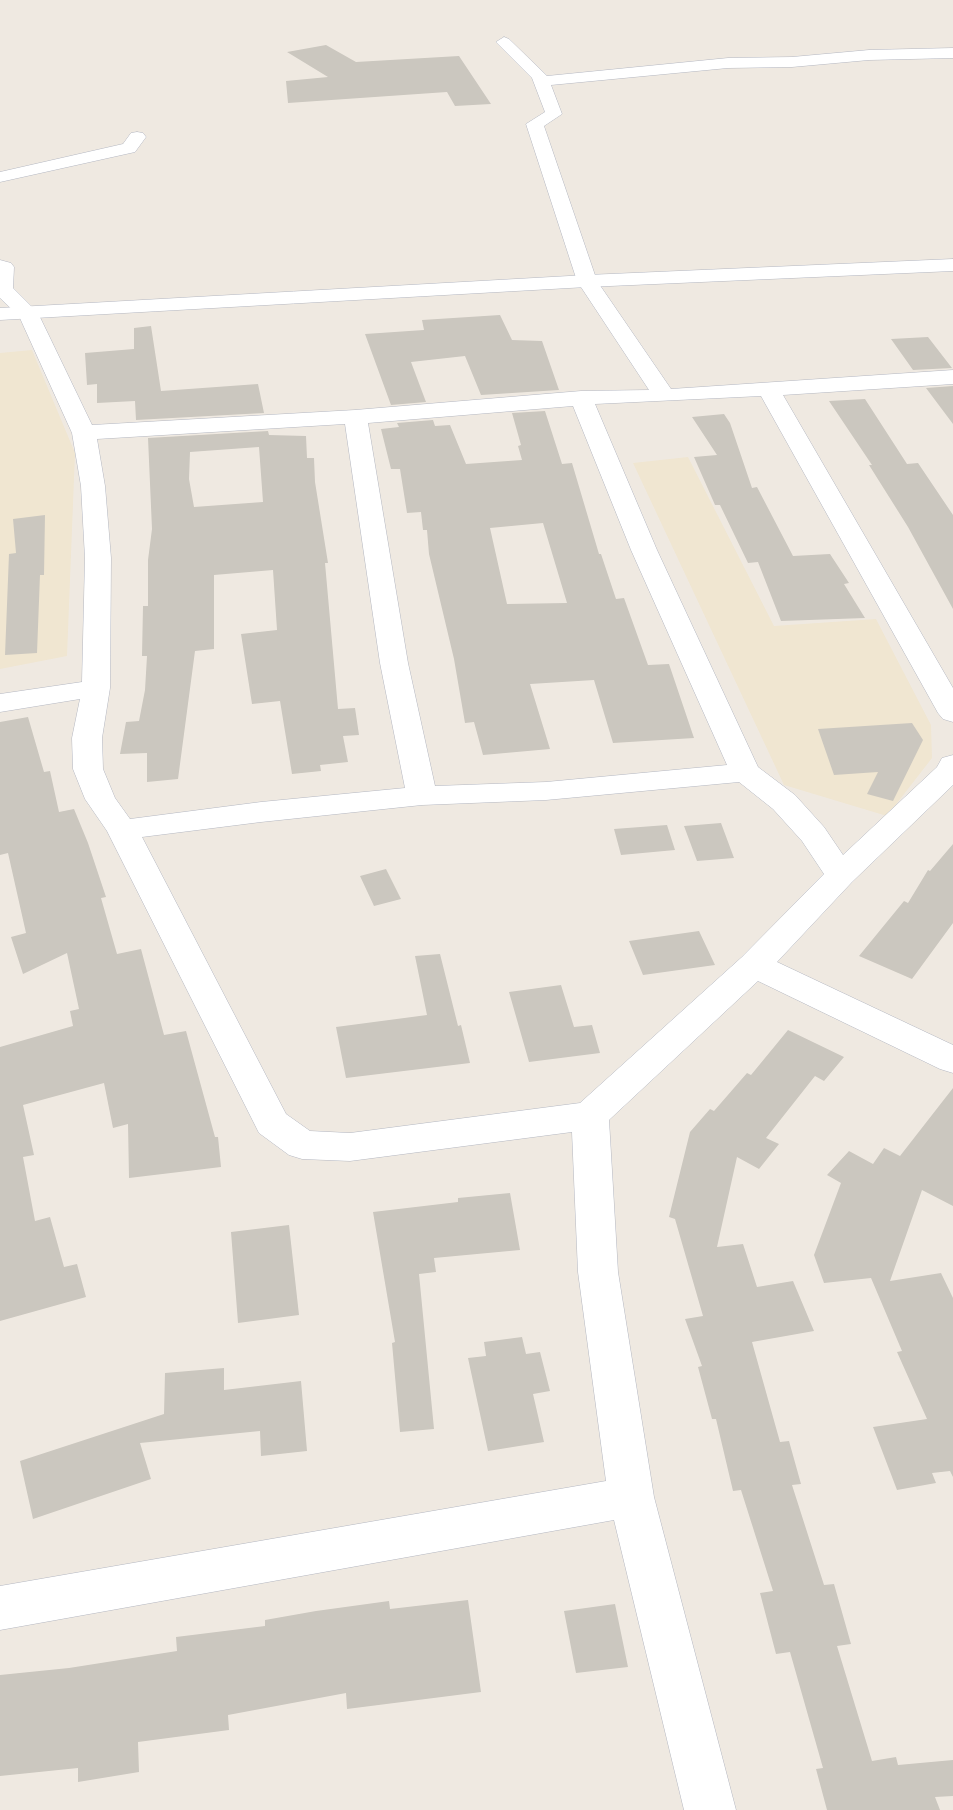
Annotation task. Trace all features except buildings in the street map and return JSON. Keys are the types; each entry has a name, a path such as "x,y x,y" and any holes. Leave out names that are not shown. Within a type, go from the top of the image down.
{"street":[{"path":"504,42 541,81 554,114 535,124 587,281 665,396"},
{"path":"541,81 728,63 792,62 869,55 953,53"},
{"path":"0,177 129,148 137,137"},
{"path":"14,313 587,281 953,265"},
{"path":"0,266 4,267 3,290 14,313 47,358 84,433 93,486 98,558 96,688 87,738 88,769 100,799 122,830 272,1123 302,1145 350,1147 590,1116 754,964 841,875 951,770 953,764"},
{"path":"84,433 355,417 581,398 769,390 953,376"},
{"path":"769,390 953,713"},
{"path":"581,398 644,550 745,772 784,802 813,834 841,875"},
{"path":"355,417 394,663 422,796"},
{"path":"0,703 96,688"},
{"path":"122,830 261,812 422,796 558,790 745,772"},
{"path":"754,964 953,1060"},
{"path":"590,1116 598,1272 631,1497 710,1810"},
{"path":"0,1608 631,1497"}],"shaded area":[{"path":"32,350 75,453 67,656 0,669 0,353"},
{"path":"688,457 774,626 876,619 931,725 932,758 887,816 784,785 633,463"}]}
